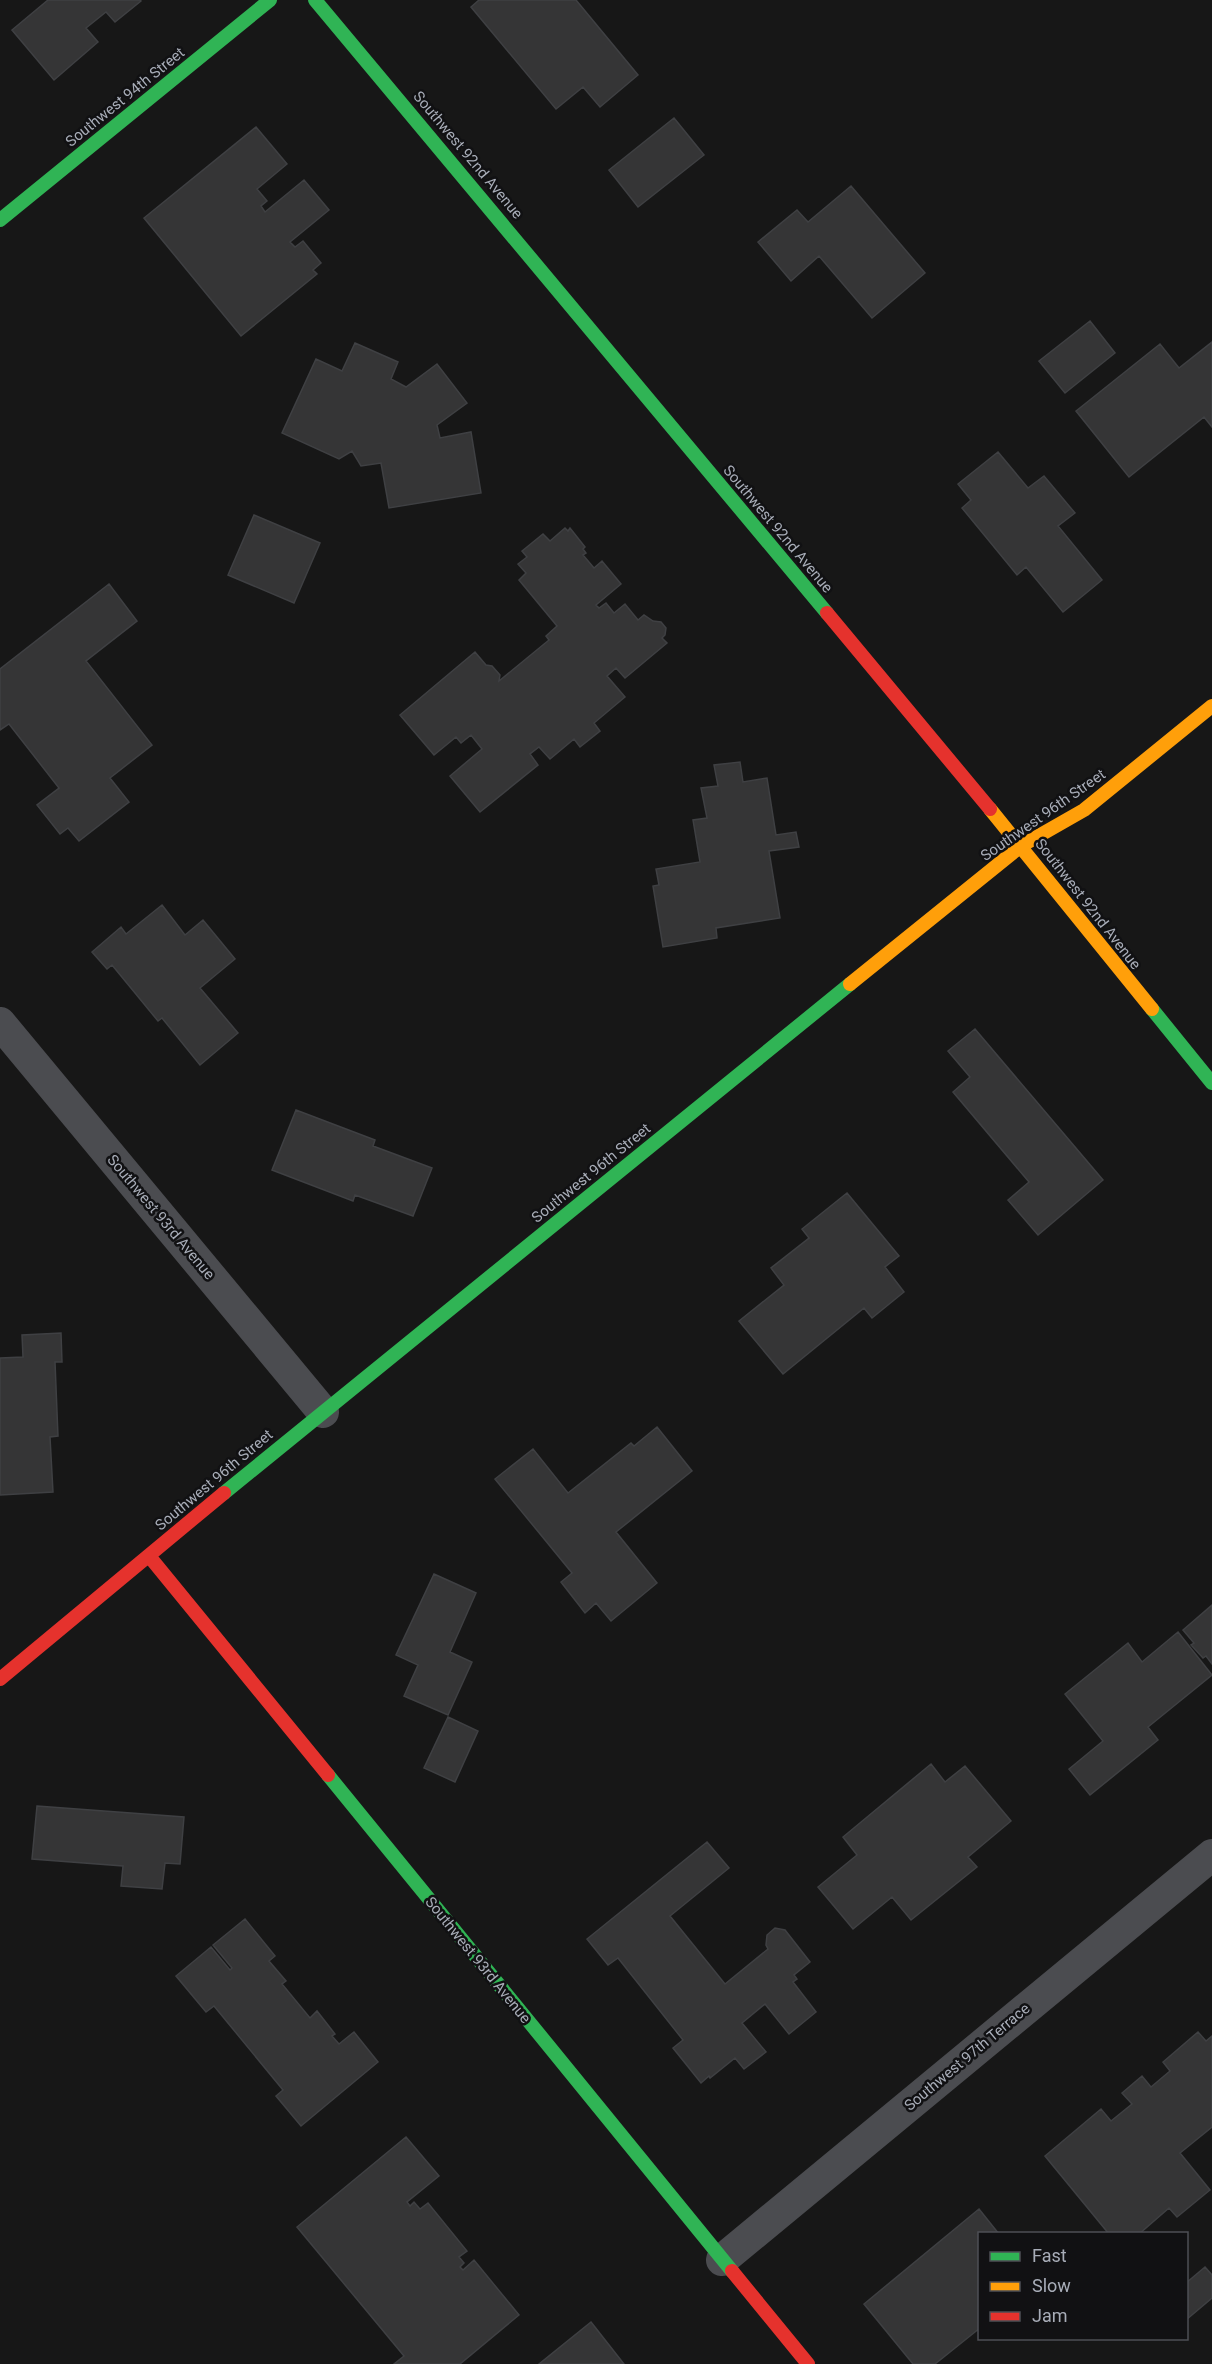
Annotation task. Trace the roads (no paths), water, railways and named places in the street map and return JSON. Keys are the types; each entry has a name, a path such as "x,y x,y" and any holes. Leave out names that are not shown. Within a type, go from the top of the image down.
{"street":[{"name":"Southwest 94th Street","path":"0,220 270,0"},
{"name":"Southwest 92nd Avenue","path":"315,0 350,39 1021,846 1212,1083"},
{"name":"Southwest 96th Street","path":"0,1679 323,1412 1021,846 1084,810 1212,706"},
{"name":"Southwest 93rd Avenue","path":"0,1023 323,1412"},
{"name":"Southwest 93rd Avenue","path":"149,1556 808,2364"},
{"name":"Southwest 97th Terrace","path":"722,2260 1212,1855"}]}
